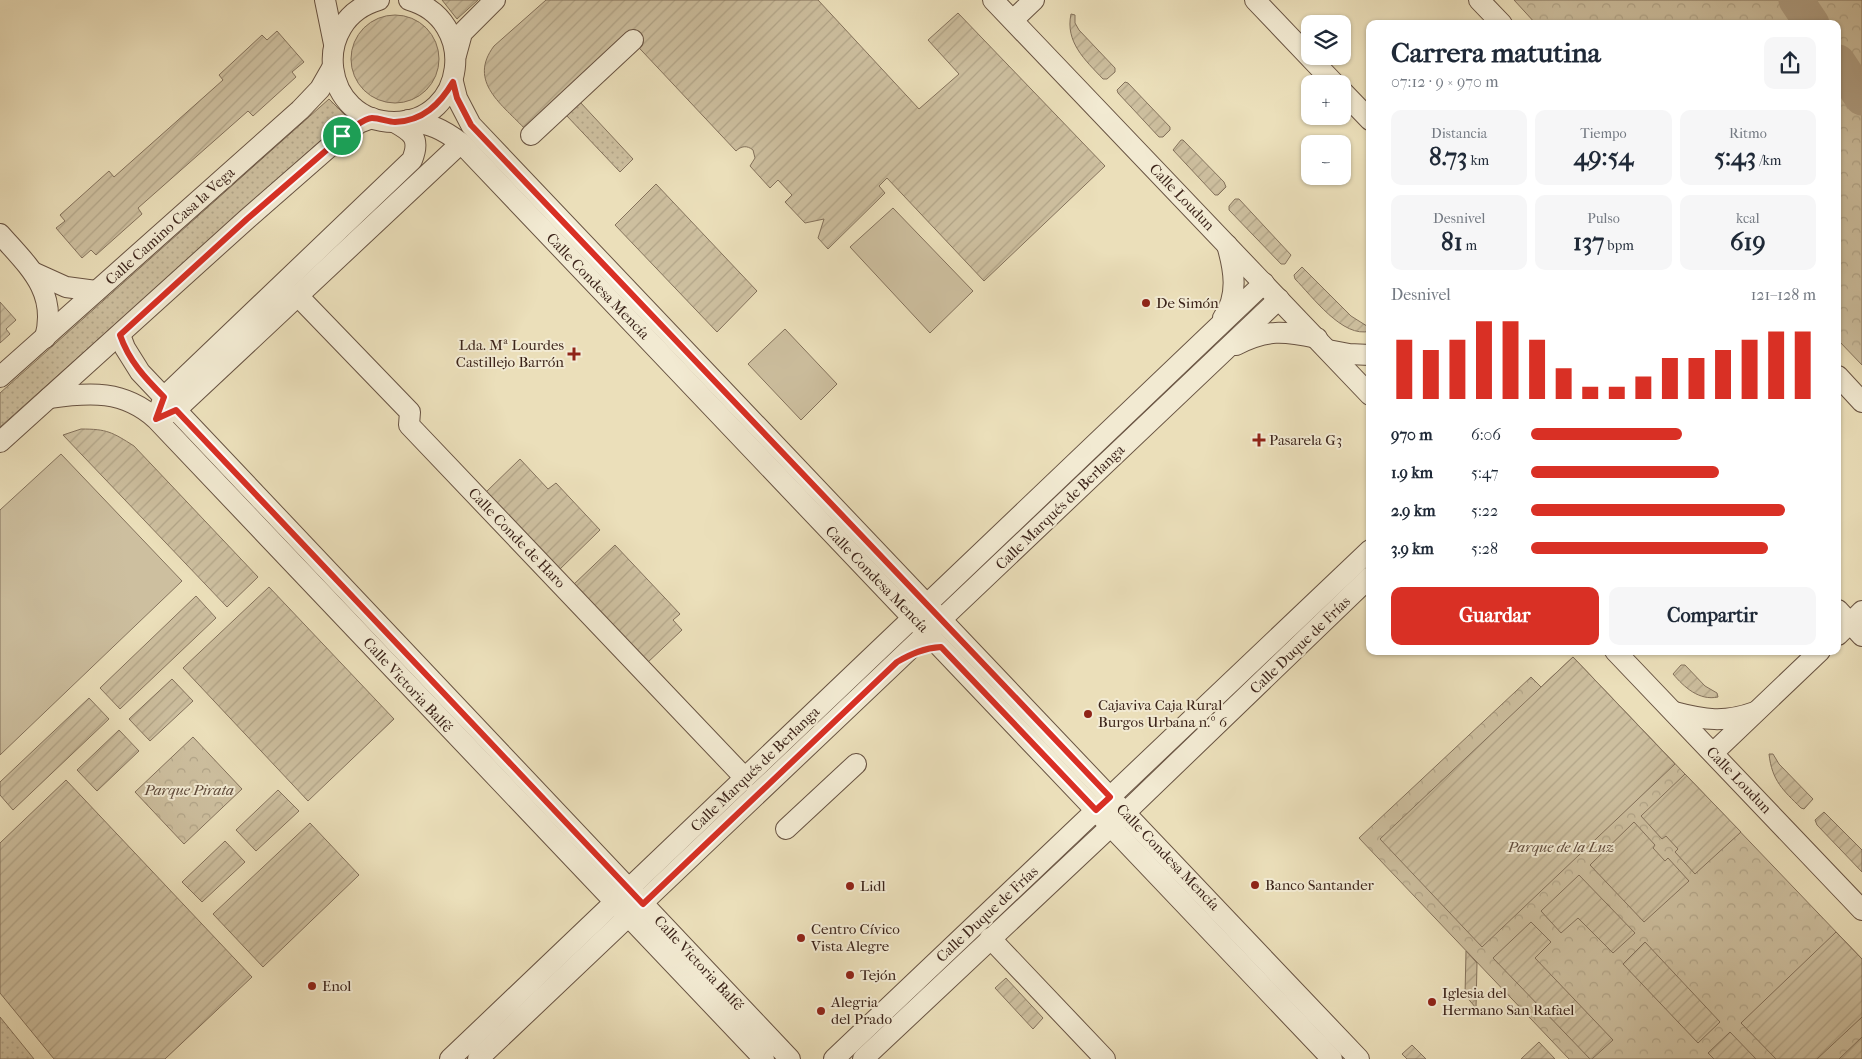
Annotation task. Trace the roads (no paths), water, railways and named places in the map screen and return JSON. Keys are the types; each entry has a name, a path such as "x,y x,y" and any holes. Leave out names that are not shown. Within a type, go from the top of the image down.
{"street":[{"path":"325,0 334,44"},
{"path":"372,118 351,104 340,90 332,68 334,44 338,31 356,11 367,3 379,0"},
{"path":"409,0 420,3 438,15 454,42 456,55"},
{"path":"170,404 189,372 412,160 415,152 414,137 401,121 431,110 439,102 453,82 456,55 462,33 494,0"},
{"name":"Calle Loudun","path":"993,0 1278,299 1366,386"},
{"path":"1013,20 1034,0"},
{"path":"1255,0 1326,75"},
{"path":"1479,0 1498,20"},
{"path":"531,135 632,40"},
{"name":"Calle Camino Casa la Vega","path":"0,377 300,110 320,88 332,68"},
{"name":"Calle Condesa Mencía","path":"453,82 457,98 471,125 910,588 920,611"},
{"path":"1351,100 1366,116"},
{"path":"0,442 342,136 359,123 372,118"},
{"name":"Calle Condesa Mencía","path":"372,118 430,124 445,130 461,143 920,611 937,633 1101,797 1118,819 1359,1059"},
{"path":"156,419 170,404 297,295 461,143"},
{"path":"0,234 35,273 44,292 48,308 48,324 45,338"},
{"name":"Calle Marqués de Berlanga","path":"1209,335 1227,312 1234,288 1233,266 1227,245"},
{"path":"35,273 66,287 96,291"},
{"name":"Calle Marqués de Berlanga","path":"450,1059 620,889 650,869 1264,283"},
{"name":"Calle Conde de Haro","path":"297,295 410,412 409,425 745,778"},
{"name":"Calle Marqués de Berlanga","path":"478,1059 603,941 637,916 897,662 918,651 937,633 1278,299"},
{"name":"Calle Marqués de Berlanga","path":"1224,351 1239,343 1268,333 1282,332 1350,354 1366,355"},
{"name":"Calle Victoria Balfé","path":"120,335 132,362 147,380 620,889 637,916 764,1059"},
{"path":"147,380 162,379 189,372"},
{"path":"1841,379 1862,402"},
{"name":"Calle Victoria Balfé","path":"49,398 80,394 103,394 134,402 147,411 620,889"},
{"name":"Calle Duque de Frías","path":"834,1058 1101,797 1135,773 1366,554"},
{"name":"Calle Duque de Frías","path":"864,1059 1366,581"},
{"path":"910,588 928,590 947,585"},
{"name":"Calle Condesa Mencía","path":"937,633 1101,797"},
{"name":"Calle Loudun","path":"1619,655 1862,910"},
{"path":"1713,753 1816,655"},
{"path":"1673,712 1709,720 1742,717 1757,711"},
{"path":"786,829 856,764"},
{"name":"Calle Condesa Mencía","path":"1118,819 1124,840 1332,1059"},
{"name":"Calle Duque de Frías","path":"1078,857 1099,844 1124,840"},
{"name":"Calle Victoria Balfé","path":"637,916 790,1059"},
{"path":"990,938 1105,1059"}],"waterway":[{"path":"1796,0 1809,20"},
{"path":"1841,66 1862,98"}],"place":[{"name":"De Simón","path":"1146,303"},
{"name":"Lda. Mª Lourdes Castillejo Barrón","path":"574,354"},
{"name":"Pasarela G3","path":"1259,440"},
{"name":"Cajaviva Caja Rural Burgos Urbana n.º 6","path":"1088,714"},
{"name":"Banco Santander","path":"1255,885"},
{"name":"Lidl","path":"850,886"},
{"name":"Centro Cívico Vista Alegre","path":"801,938"},
{"name":"Tejón","path":"850,975"},
{"name":"Enol","path":"312,986"},
{"name":"Iglesia del Hermano San Rafael","path":"1432,1002"},
{"name":"Alegria del Prado","path":"821,1011"}],"park label":[{"name":"Parque Pirata","path":"189,790"},
{"name":"Parque de la Luz","path":"1561,847"}]}
